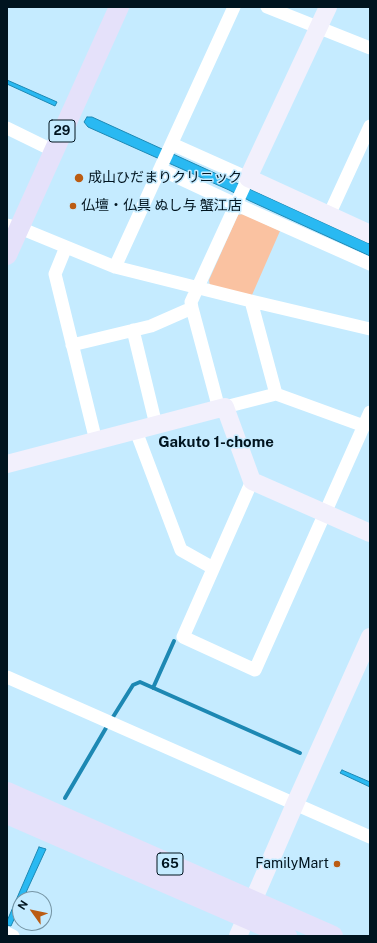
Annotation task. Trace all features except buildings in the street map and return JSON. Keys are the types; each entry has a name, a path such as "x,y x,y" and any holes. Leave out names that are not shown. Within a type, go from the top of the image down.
{"main road":[{"name":"29","path":"7,255 13,226 54,151 119,7"},
{"name":"65","path":"7,792 249,909 287,936"},
{"name":"65","path":"7,814 249,909 333,936"}],"street":[{"path":"115,266 171,147 234,7"},
{"path":"267,7 370,48"},
{"path":"328,7 191,302 222,408 252,481 370,533"},
{"path":"329,215 370,126"},
{"path":"7,128 54,151"},
{"path":"171,147 246,182 329,215 370,234"},
{"path":"161,166 370,264"},
{"path":"13,226 115,266 251,301 370,329"},
{"path":"66,247 55,274 96,441"},
{"path":"251,301 276,394"},
{"path":"72,345 151,326 192,308"},
{"path":"133,330 156,425"},
{"path":"7,464 276,394 364,426"},
{"path":"252,481 183,637 256,670 370,412"},
{"path":"136,431 181,550 213,568"},
{"path":"238,936 370,637"},
{"path":"7,677 370,837"},
{"path":"7,933 13,936"}],"shaded area":[{"path":"243,214 280,231 252,295 210,286 209,280 238,215"}],"water":[{"path":"7,80 57,102 55,106 7,84"},
{"path":"87,117 92,117 370,244 370,256 229,190 88,127 84,122"},
{"path":"342,770 370,782 370,787 340,773"},
{"path":"39,847 46,849 27,891 20,891"},
{"path":"12,909 11,926 7,925 7,921"}],"waterway":[{"path":"153,688 174,641"},
{"path":"113,717 133,685 140,682 300,753"},
{"path":"65,798 106,728"}],"place":[{"name":"成山ひだまりクリニック","path":"79,178"},
{"name":"仏壇・仏具 ぬし与 蟹江店","path":"73,206"},
{"name":"FamilyMart","path":"337,864"}],"district":[{"name":"Gakuto 1-chome","path":"216,442"}]}
